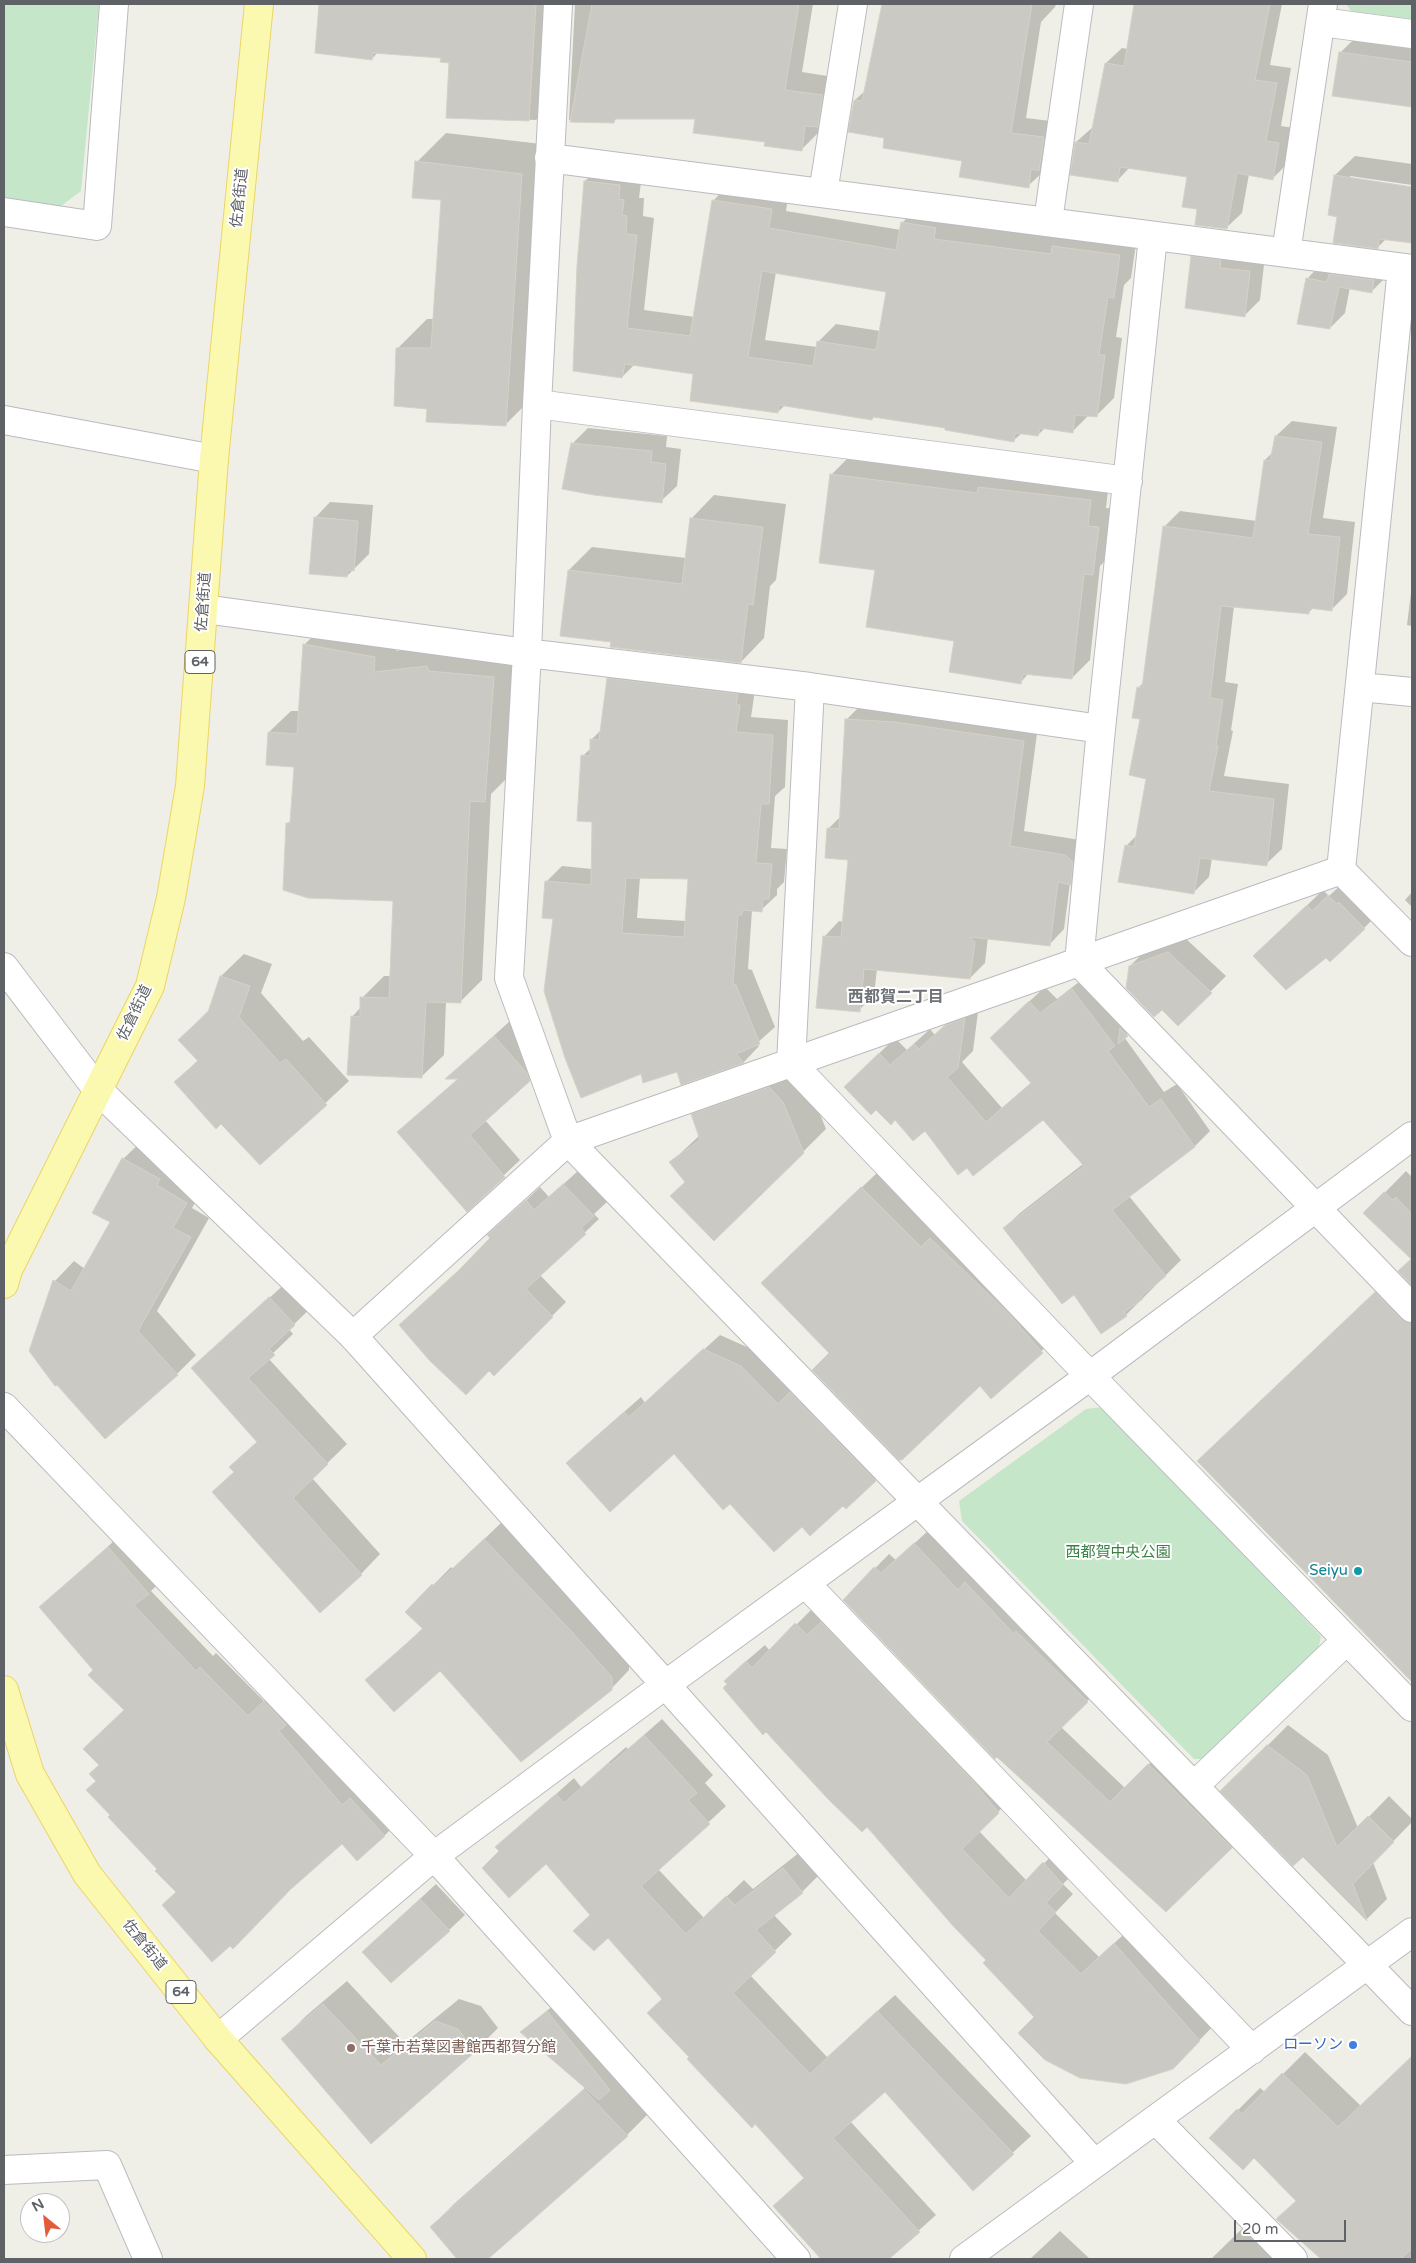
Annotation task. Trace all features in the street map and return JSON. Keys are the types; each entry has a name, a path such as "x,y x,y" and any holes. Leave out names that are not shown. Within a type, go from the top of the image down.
{"main road":[{"name":"佐倉街道","path":"4,1284 8,1270 150,986 171,898 190,786 214,459 258,4"},
{"name":"佐倉街道","path":"4,1690 30,1774 87,1874 218,2039 412,2259"}],"street":[{"path":"4,212 97,226 114,4"},
{"path":"558,4 537,404 527,653 509,978 568,1141 1412,2011"},
{"path":"823,192 853,4"},
{"path":"1048,221 1079,4"},
{"path":"1286,253 1322,13 1412,34"},
{"path":"549,158 1048,221 1153,237 1407,269 1341,870"},
{"path":"1153,237 1101,729 1079,962 1412,1308"},
{"path":"537,404 1128,481"},
{"path":"4,420 214,459"},
{"path":"204,609 527,653 810,688 1101,729"},
{"path":"1360,687 1412,692"},
{"path":"810,688 791,1063 1090,1376 1412,1707"},
{"path":"1341,870 1412,942"},
{"path":"353,1336 568,1141 1341,870"},
{"path":"4,967 97,1089 353,1336 1094,2163"},
{"path":"218,2039 434,1856 665,1685 1090,1376 1412,1136"},
{"path":"4,1407 434,1856 796,2259"},
{"path":"805,1583 1252,2050"},
{"path":"1194,1786 1347,1640"},
{"path":"964,2259 1412,1932"},
{"path":"1156,2120 1293,2259"},
{"path":"4,2170 106,2165 148,2259"}],"green space":[{"path":"4,4 99,4 81,191 57,209 4,202"},
{"path":"1346,4 1412,4 1412,19 1351,11"},
{"name":"西都賀中央公園","path":"1103,1407 1321,1636 1317,1656 1209,1759 1194,1759 962,1521 959,1501 1086,1409"}],"building":[{"path":"319,4 536,4 529,121 446,118 449,63 440,62 441,58 373,53 372,60 315,53"},
{"path":"592,4 799,4 785,90 823,95 818,127 805,126 802,151 764,146 765,142 693,133 695,119 615,119 614,123 570,122"},
{"path":"882,4 1032,4 1011,133 1044,137 1039,171 1031,169 1029,188 959,177 962,161 883,148 884,138 848,132 854,100 862,101"},
{"path":"1134,4 1270,4 1255,80 1277,83 1266,141 1279,143 1273,180 1237,173 1227,229 1195,225 1197,209 1182,207 1187,177 1120,167 1118,182 1070,175 1075,142 1089,144 1105,63 1124,66"},
{"path":"1339,52 1412,62 1412,107 1332,96"},
{"path":"415,161 522,174 506,426 426,422 427,409 394,406 396,348 431,348 441,200 412,198"},
{"path":"1334,175 1412,187 1412,243 1379,239 1378,249 1333,243 1337,217 1328,215"},
{"path":"584,181 620,185 619,199 624,200 622,215 627,216 626,234 637,235 627,328 690,336 712,200 772,209 769,228 896,250 901,222 936,228 934,239 1051,254 1052,246 1120,255 1114,298 1108,297 1099,355 1105,355 1097,417 1075,415 1073,433 1040,428 1038,436 1015,433 1014,442 945,430 945,428 873,417 872,420 779,405 778,413 690,401 693,374 625,364 622,378 573,371 577,266","holes":["762,271 886,292 876,350 817,341 813,366 748,357"]},
{"path":"1191,256 1221,260 1220,268 1250,271 1245,317 1185,308"},
{"path":"1329,274 1374,280 1372,293 1339,287 1330,329 1297,324 1306,278 1327,282"},
{"path":"1275,436 1322,442 1308,534 1340,537 1332,611 1309,608 1309,614 1221,606 1210,698 1223,700 1216,746 1218,746 1209,791 1274,799 1267,866 1200,858 1194,894 1118,882 1125,845 1134,847 1146,779 1129,775 1140,719 1132,718 1137,687 1142,688 1163,526 1253,538 1264,460 1270,461"},
{"path":"571,443 652,451 651,462 666,464 662,503 594,495 562,489"},
{"path":"830,474 977,493 978,487 1091,500 1088,526 1099,527 1093,575 1084,574 1072,679 1023,674 1021,684 949,672 954,641 866,627 875,570 819,563"},
{"path":"314,517 358,521 354,571 348,570 347,577 309,574"},
{"path":"690,518 763,527 753,605 748,604 741,663 610,647 611,642 560,636 568,570 682,584"},
{"path":"303,644 375,657 374,672 427,666 429,671 494,677 485,802 470,801 461,1003 426,1002 422,1078 347,1075 351,1016 360,1017 360,997 389,998 393,901 308,898 283,890 286,823 290,823 294,767 266,765 268,732 297,734"},
{"path":"607,678 738,694 736,705 740,705 736,732 773,735 769,804 761,804 756,863 772,864 769,899 763,899 762,912 742,910 742,915 738,915 733,984 736,985 760,1044 736,1054 744,1063 681,1085 677,1072 643,1083 641,1074 581,1098 565,1058 544,991 553,919 542,918 545,881 591,885 592,822 577,821 581,755 590,756 590,739 599,740","holes":["626,878 688,879 684,937 622,933"]},
{"path":"845,719 895,722 1024,741 1010,846 1065,855 1073,862 1071,885 1058,882 1050,946 970,937 975,942 970,979 864,969 860,1012 816,1008 823,936 841,937 848,860 825,858 827,828 839,829"},
{"path":"1328,895 1337,904 1339,902 1365,929 1330,962 1326,958 1286,990 1253,956 1307,905 1312,911"},
{"path":"1168,952 1212,993 1178,1026 1162,1010 1154,1017 1126,988 1129,966"},
{"path":"220,976 250,986 239,1017 280,1063 286,1059 327,1105 260,1165 221,1124 216,1129 174,1082 198,1061 178,1040 208,1012"},
{"path":"1072,989 1115,1046 1108,1051 1149,1107 1161,1099 1195,1147 1112,1210 1166,1276 1141,1296 1143,1299 1124,1312 1127,1316 1101,1334 1074,1295 1062,1304 1003,1228 1084,1166 1043,1120 973,1176 967,1168 958,1175 925,1131 913,1141 895,1120 891,1125 876,1110 871,1115 844,1087 879,1053 890,1065 914,1044 919,1049 944,1026 965,1018 958,1068 947,1077 986,1122 1031,1083 990,1038 1029,1001 1040,1013"},
{"path":"1120,1028 1128,1036 1118,1044"},
{"path":"494,1036 527,1073 530,1081 470,1135 505,1177 467,1212 397,1132 458,1079 445,1079"},
{"path":"769,1087 783,1102 804,1153 714,1241 670,1196 685,1182 669,1162 700,1140 691,1114"},
{"path":"122,1158 160,1179 157,1185 187,1203 173,1228 191,1237 138,1331 178,1375 105,1439 57,1385 55,1386 29,1351 53,1280 71,1291 110,1222 92,1213"},
{"path":"563,1184 594,1216 581,1228 586,1234 526,1289 553,1317 494,1376 489,1371 466,1395 429,1360 399,1325 459,1270 490,1238 487,1235 526,1200 534,1210"},
{"path":"861,1187 921,1247 930,1238 1008,1313 1043,1353 991,1399 980,1386 902,1460 899,1460 812,1370 829,1353 761,1283"},
{"path":"1384,1192 1393,1200 1396,1197 1412,1214 1412,1286 1398,1271 1411,1259 1363,1213"},
{"name":"Seiyu","path":"1375,1292 1401,1319 1412,1323 1412,1682 1197,1461"},
{"path":"269,1297 295,1325 269,1349 275,1355 248,1378 328,1464 293,1498 362,1575 320,1613 212,1492 234,1472 229,1467 257,1442 191,1368"},
{"path":"703,1349 741,1366 778,1404 790,1392 876,1481 846,1509 843,1506 810,1536 802,1527 774,1552 730,1504 723,1510 674,1454 610,1512 566,1463 624,1412 629,1417"},
{"path":"484,1539 612,1677 612,1690 521,1762 440,1671 394,1712 365,1680 423,1629 405,1612 432,1584 434,1586"},
{"path":"914,1543 958,1590 965,1582 1014,1634 1016,1631 1088,1702 1047,1742 1110,1802 1148,1764 1232,1848 1166,1912 997,1757 995,1759 843,1600 874,1567 881,1573"},
{"path":"108,1547 149,1594 134,1605 196,1671 200,1667 248,1716 264,1701 286,1725 279,1731 342,1805 350,1798 385,1836 357,1861 342,1844 291,1889 233,1949 230,1946 212,1962 162,1905 176,1892 155,1871 157,1869 108,1817 110,1815 86,1790 96,1781 89,1774 99,1765 83,1749 124,1710 88,1675 93,1670 39,1607"},
{"path":"821,1622 973,1781 999,1813 962,1849 1009,1898 1043,1862 1063,1885 1046,1903 1056,1912 1038,1931 1081,1974 1114,1943 1200,2041 1173,2069 1126,2084 1080,2078 1045,2060 1018,2033 1034,2017 983,1963 986,1960 954,1927 867,1827 862,1832 828,1799 766,1732 763,1735 723,1688 727,1684 724,1681 746,1661 752,1668 795,1623 807,1635"},
{"path":"644,1735 697,1793 688,1800 710,1824 641,1886 686,1934 726,1896 735,1905 783,1868 803,1893 756,1930 776,1952 733,1993 810,2074 877,2011 1014,2154 973,2191 885,2092 833,2138 920,2232 889,2259 821,2259 773,2206 804,2178 755,2124 752,2128 647,2013 662,1999 608,1938 594,1951 573,1931 590,1915 546,1864 509,1898 482,1868 499,1851 495,1847 556,1794 564,1803"},
{"path":"1267,1745 1307,1775 1337,1847 1368,1816 1394,1842 1353,1884 1367,1921 1303,1857 1293,1866 1220,1791"},
{"path":"420,1899 450,1931 391,1983 362,1952"},
{"path":"323,2004 381,2065 435,2021 458,2029 475,2052 371,2144 281,2039"},
{"path":"547,2011 610,2090 599,2100 520,2032"},
{"path":"1412,2056 1412,2248 1401,2259 1321,2259 1276,2219 1296,2201 1254,2158 1243,2170 1209,2138 1237,2109 1242,2114 1282,2073 1338,2127"},
{"path":"584,2090 628,2136 488,2259 457,2259 430,2227"}],"place":[{"name":"Seiyu","path":"1358,1571"},
{"name":"ローソン","path":"1353,2045"},
{"name":"千葉市若葉図書館西都賀分館","path":"351,2048"}],"district":[{"name":"西都賀二丁目","path":"896,998"}]}
